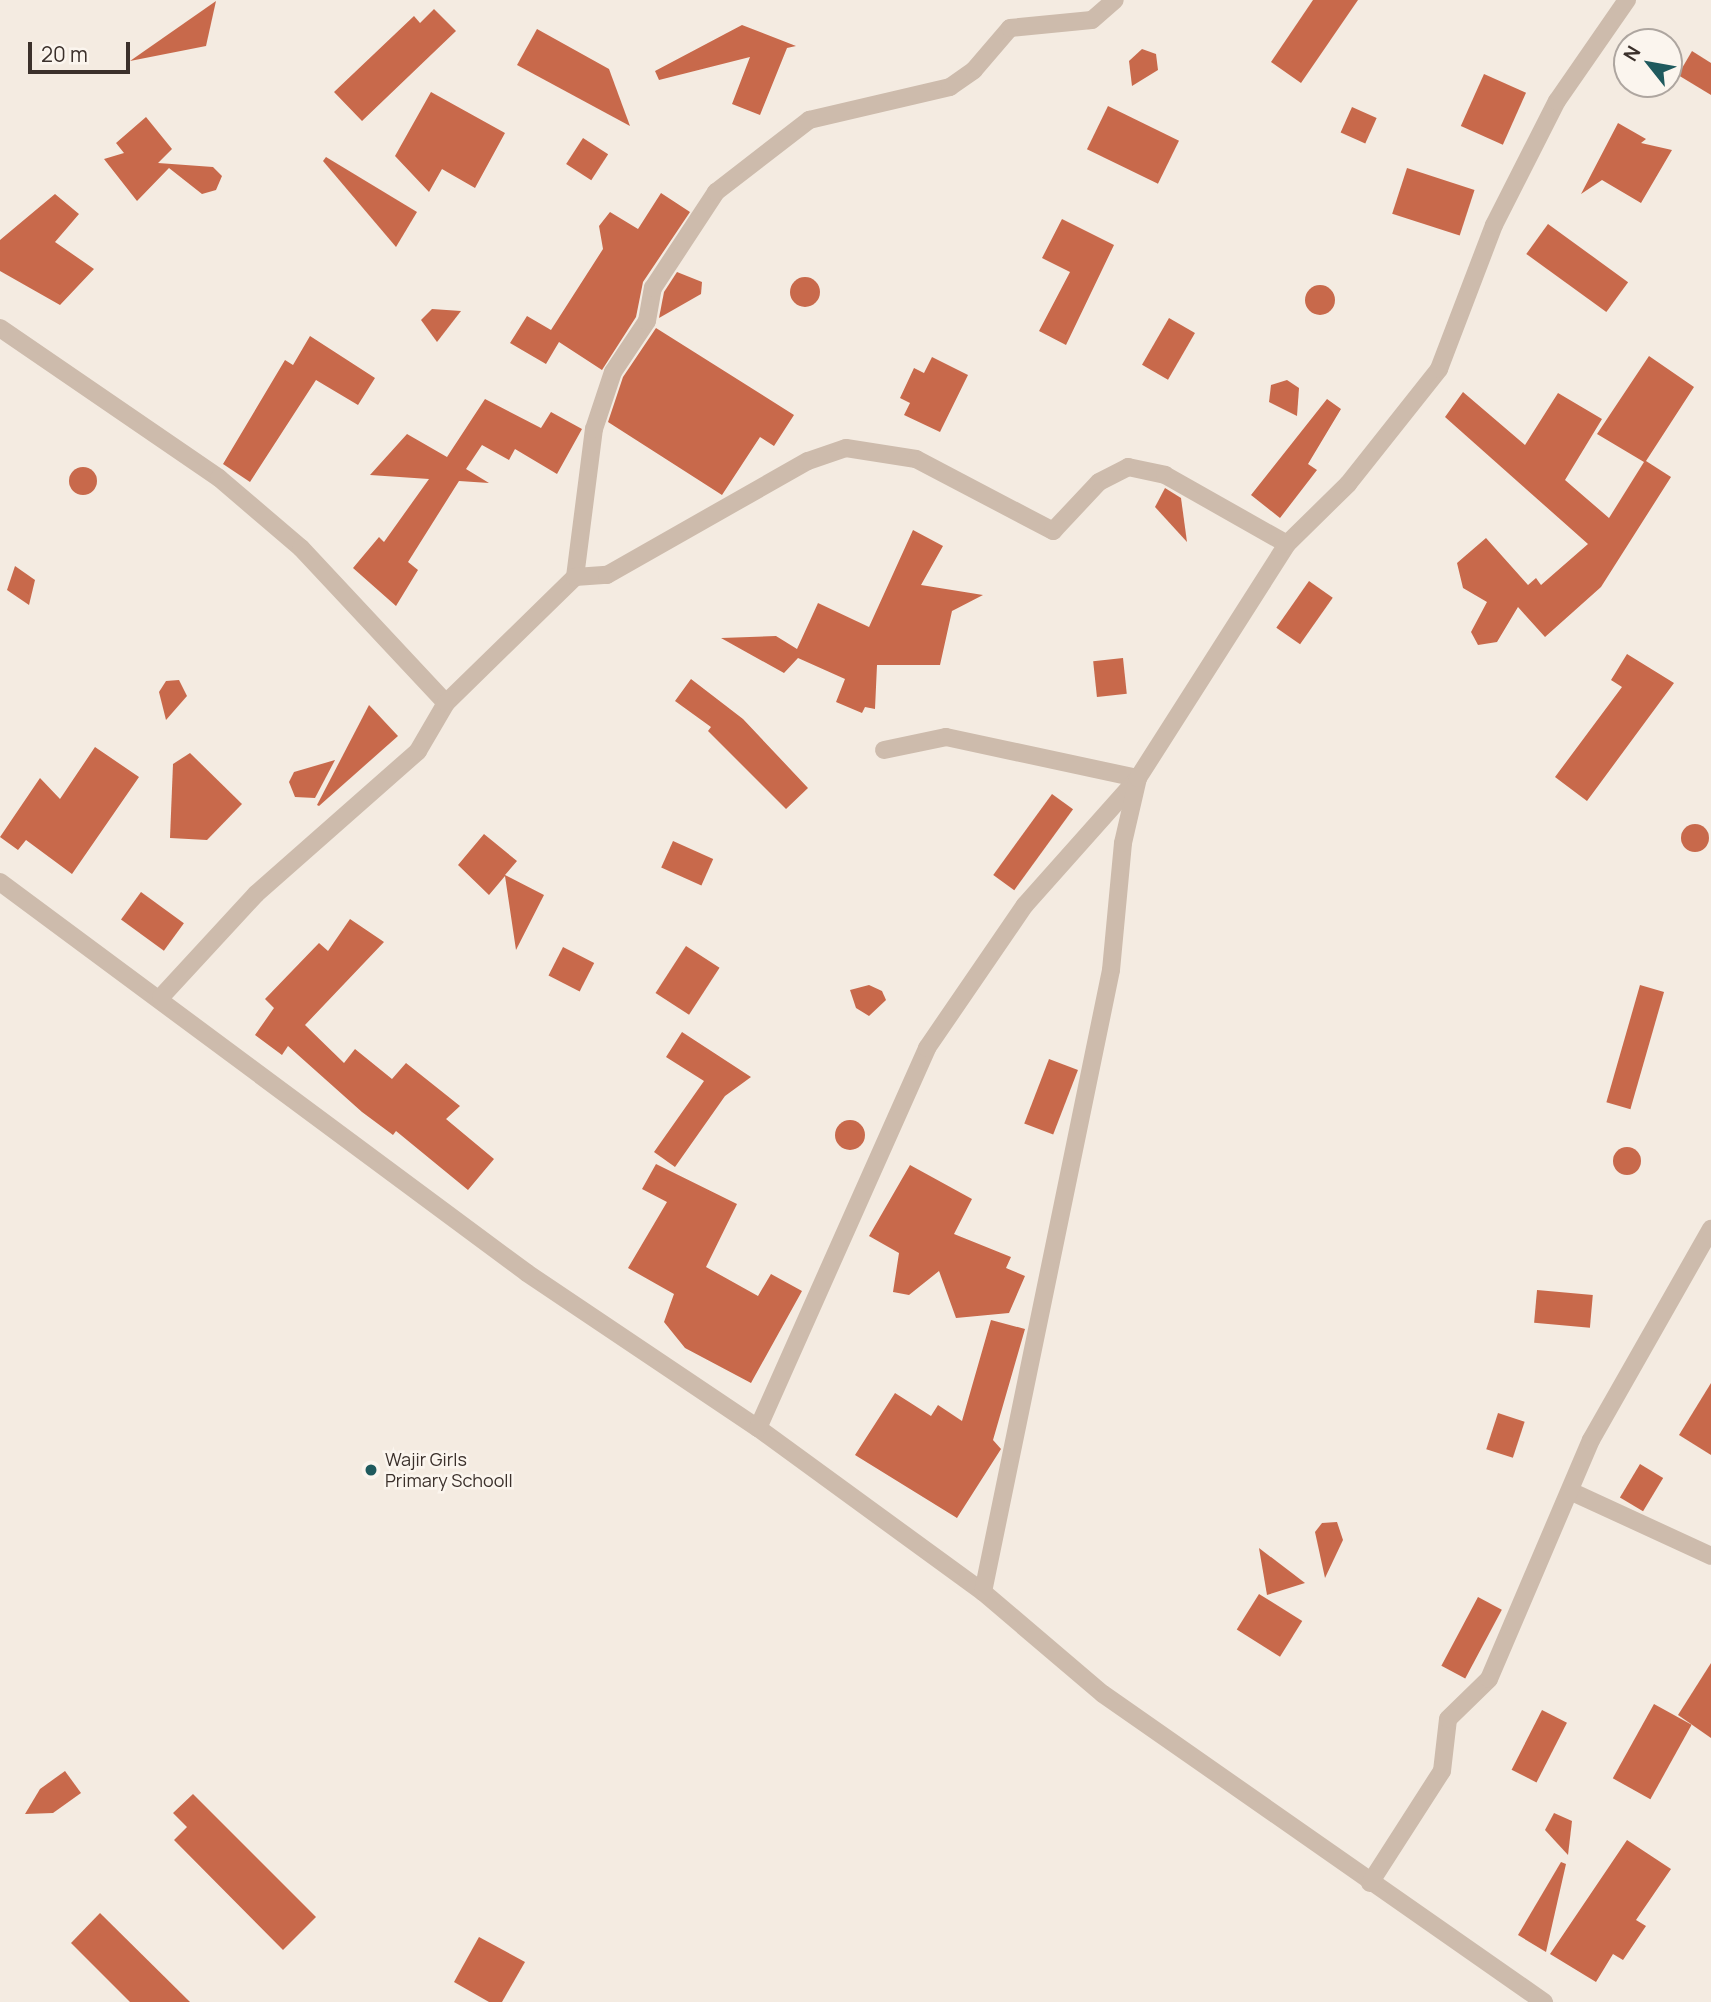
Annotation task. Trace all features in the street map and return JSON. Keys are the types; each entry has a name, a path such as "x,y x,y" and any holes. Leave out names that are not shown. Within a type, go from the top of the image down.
{"street":[{"path":"161,997 256,894 418,751 446,703 575,578 594,429 612,372 647,321 653,288 716,192 809,120 950,87 974,70 1010,28 1092,20 1115,0"},
{"path":"758,1428 927,1048 1025,905 1139,778 1287,544 1348,484 1439,369 1513,187 1557,101 1627,0"},
{"path":"0,328 219,478 301,548 446,703"},
{"path":"575,578 607,575 808,461 846,448 916,459 1053,531 1099,482 1128,467 1165,475 1287,544"},
{"path":"884,750 946,737 1139,778"},
{"path":"983,1592 1111,970 1123,843 1139,778"},
{"path":"0,882 161,997 527,1273 758,1428 983,1592 1103,1694 1544,2002"},
{"path":"1370,1883 1442,1771 1448,1718 1489,1679 1591,1440 1711,1230"},
{"path":"1570,1491 1711,1556"}],"building":[{"path":"1313,0 1358,0 1301,83 1271,62"},
{"path":"216,1 206,46 130,61"},
{"path":"434,9 456,31 362,121 334,92 414,16 420,23"},
{"path":"742,25 796,46 787,48 760,115 732,104 750,57 659,80 655,71"},
{"path":"537,29 609,69 630,126 517,65"},
{"path":"1142,49 1156,54 1158,70 1132,86 1129,61"},
{"path":"1692,51 1711,63 1711,95 1683,78 1683,66"},
{"path":"1484,74 1526,93 1503,145 1461,126"},
{"path":"431,92 505,133 475,188 442,169 429,192 395,156"},
{"path":"1108,106 1179,141 1158,184 1087,149"},
{"path":"1352,107 1377,118 1365,144 1341,133"},
{"path":"146,117 172,149 158,163 213,167 222,176 216,190 202,194 169,168 137,201 104,159 124,153 116,143"},
{"path":"1618,123 1646,139 1641,143 1672,150 1641,203 1602,180 1581,194"},
{"path":"583,138 608,154 591,180 566,164"},
{"path":"326,157 417,212 396,247 323,161"},
{"path":"1407,168 1475,190 1460,236 1392,214"},
{"path":"661,193 690,212 643,282 636,317 602,370 559,342 546,364 510,343 527,316 551,330 603,249 599,226 610,212 638,229"},
{"path":"55,194 79,214 55,242 94,269 60,305 0,271 0,240"},
{"path":"1062,219 1114,245 1066,345 1039,331 1070,272 1042,258"},
{"path":"1548,224 1628,282 1606,312 1526,254"},
{"path":"677,272 702,282 701,294 659,318 664,292"},
{"path":"805,277 811,278 819,286 819,298 811,306 805,307 799,306 791,298 790,292 791,286 799,278"},
{"path":"1320,285 1331,289 1335,300 1331,311 1320,315 1309,311 1305,300 1309,289"},
{"path":"432,309 461,311 437,342 421,320"},
{"path":"1169,318 1195,333 1168,380 1142,365"},
{"path":"656,328 794,415 774,446 760,437 722,495 608,422 623,377"},
{"path":"310,336 375,378 358,405 316,380 250,482 223,464 285,360 293,365"},
{"path":"1649,356 1694,387 1646,461 1671,477 1601,587 1545,637 1518,607 1497,642 1478,645 1471,632 1487,602 1463,588 1457,563 1486,538 1528,585 1536,578 1541,585 1588,544 1445,417 1463,392 1525,445 1558,393 1602,419 1565,480 1609,518 1644,462 1597,434"},
{"path":"932,357 968,375 940,432 904,415 910,403 900,398 914,368 924,373"},
{"path":"1287,380 1299,388 1297,416 1269,402 1271,385"},
{"path":"485,399 541,428 551,412 582,429 557,474 515,449 509,460 482,445 466,469 489,483 459,481 408,562 418,570 396,606 353,568 379,537 384,542 429,479 370,475 407,434 447,457"},
{"path":"1327,399 1341,409 1308,464 1317,470 1280,518 1251,495"},
{"path":"83,467 93,471 97,481 93,491 83,495 73,491 69,481 73,471"},
{"path":"1165,488 1181,498 1187,542 1155,507"},
{"path":"913,530 943,546 921,585 983,595 952,611 940,665 877,665 875,709 865,707 862,713 836,702 845,679 798,658 784,673 721,638 776,636 797,649 818,603 869,627"},
{"path":"15,566 35,580 29,605 7,590"},
{"path":"1309,581 1333,598 1300,644 1276,628"},
{"path":"1627,654 1674,683 1587,801 1555,777 1622,687 1611,680"},
{"path":"1123,658 1127,694 1097,697 1093,661"},
{"path":"691,679 743,719 808,788 786,809 708,731 711,727 675,701"},
{"path":"179,680 187,696 166,720 159,692 166,681"},
{"path":"369,705 398,736 317,805"},
{"path":"95,747 139,777 72,874 26,840 18,850 0,837 40,778 60,799"},
{"path":"190,753 242,804 207,840 170,838 173,764"},
{"path":"335,760 315,798 295,797 289,782 294,772"},
{"path":"1052,794 1073,809 1014,890 993,875"},
{"path":"1695,824 1705,828 1709,838 1705,848 1695,852 1685,848 1681,838 1685,828"},
{"path":"484,834 517,861 505,875 544,895 516,950 505,876 489,895 458,865"},
{"path":"673,841 713,859 701,885 661,867"},
{"path":"141,892 184,923 164,951 121,920"},
{"path":"350,919 384,942 305,1025 344,1063 355,1049 392,1079 406,1063 460,1106 446,1119 494,1159 468,1190 396,1131 393,1135 362,1112 288,1046 282,1055 255,1035 274,1008 265,999 319,943 328,951"},
{"path":"686,946 720,968 689,1015 656,993"},
{"path":"563,947 594,963 580,991 548,976"},
{"path":"869,985 882,991 886,1000 869,1016 856,1008 850,990"},
{"path":"1640,985 1664,992 1630,1109 1606,1102"},
{"path":"682,1032 751,1077 725,1096 675,1167 654,1152 704,1081 666,1057"},
{"path":"1049,1059 1078,1070 1053,1135 1024,1123"},
{"path":"850,1120 861,1124 865,1135 861,1146 850,1150 839,1146 835,1135 839,1124"},
{"path":"1627,1147 1637,1151 1641,1161 1637,1171 1627,1175 1617,1171 1613,1161 1617,1151"},
{"path":"656,1164 737,1204 706,1267 758,1296 771,1274 802,1291 751,1383 685,1348 664,1322 674,1294 628,1268 667,1202 642,1189"},
{"path":"910,1165 972,1199 954,1234 1011,1257 1006,1268 1025,1276 1009,1313 956,1318 939,1271 909,1295 893,1292 899,1253 869,1236"},
{"path":"1537,1290 1593,1295 1590,1328 1534,1323"},
{"path":"991,1320 1025,1329 993,1440 1001,1449 957,1518 855,1455 895,1393 931,1416 938,1405 962,1421"},
{"path":"1711,1383 1711,1455 1679,1435"},
{"path":"1498,1413 1525,1422 1513,1458 1486,1449"},
{"path":"1640,1464 1663,1478 1643,1511 1620,1497"},
{"path":"1337,1522 1343,1540 1325,1578 1315,1532 1322,1523"},
{"path":"1259,1548 1305,1583 1267,1595"},
{"path":"1259,1594 1302,1621 1280,1657 1237,1630"},
{"path":"1478,1597 1502,1610 1465,1679 1441,1666"},
{"path":"1711,1663 1711,1738 1678,1715"},
{"path":"1654,1704 1692,1725 1650,1799 1613,1778"},
{"path":"1542,1710 1567,1723 1537,1782 1512,1770"},
{"path":"65,1771 81,1793 53,1813 25,1814 40,1789"},
{"path":"193,1794 316,1917 283,1950 174,1840 187,1827 173,1813"},
{"path":"1554,1813 1572,1821 1568,1855 1545,1830"},
{"path":"1627,1840 1671,1869 1636,1920 1646,1926 1623,1960 1613,1954 1596,1982 1550,1954"},
{"path":"1561,1862 1566,1864 1546,1952 1518,1935"},
{"path":"100,1913 190,2002 130,2002 71,1943"},
{"path":"479,1937 525,1962 502,2002 489,2002 454,1982"}],"place":[{"name":"Wajir Girls Primary Schooll","path":"371,1470"}]}
